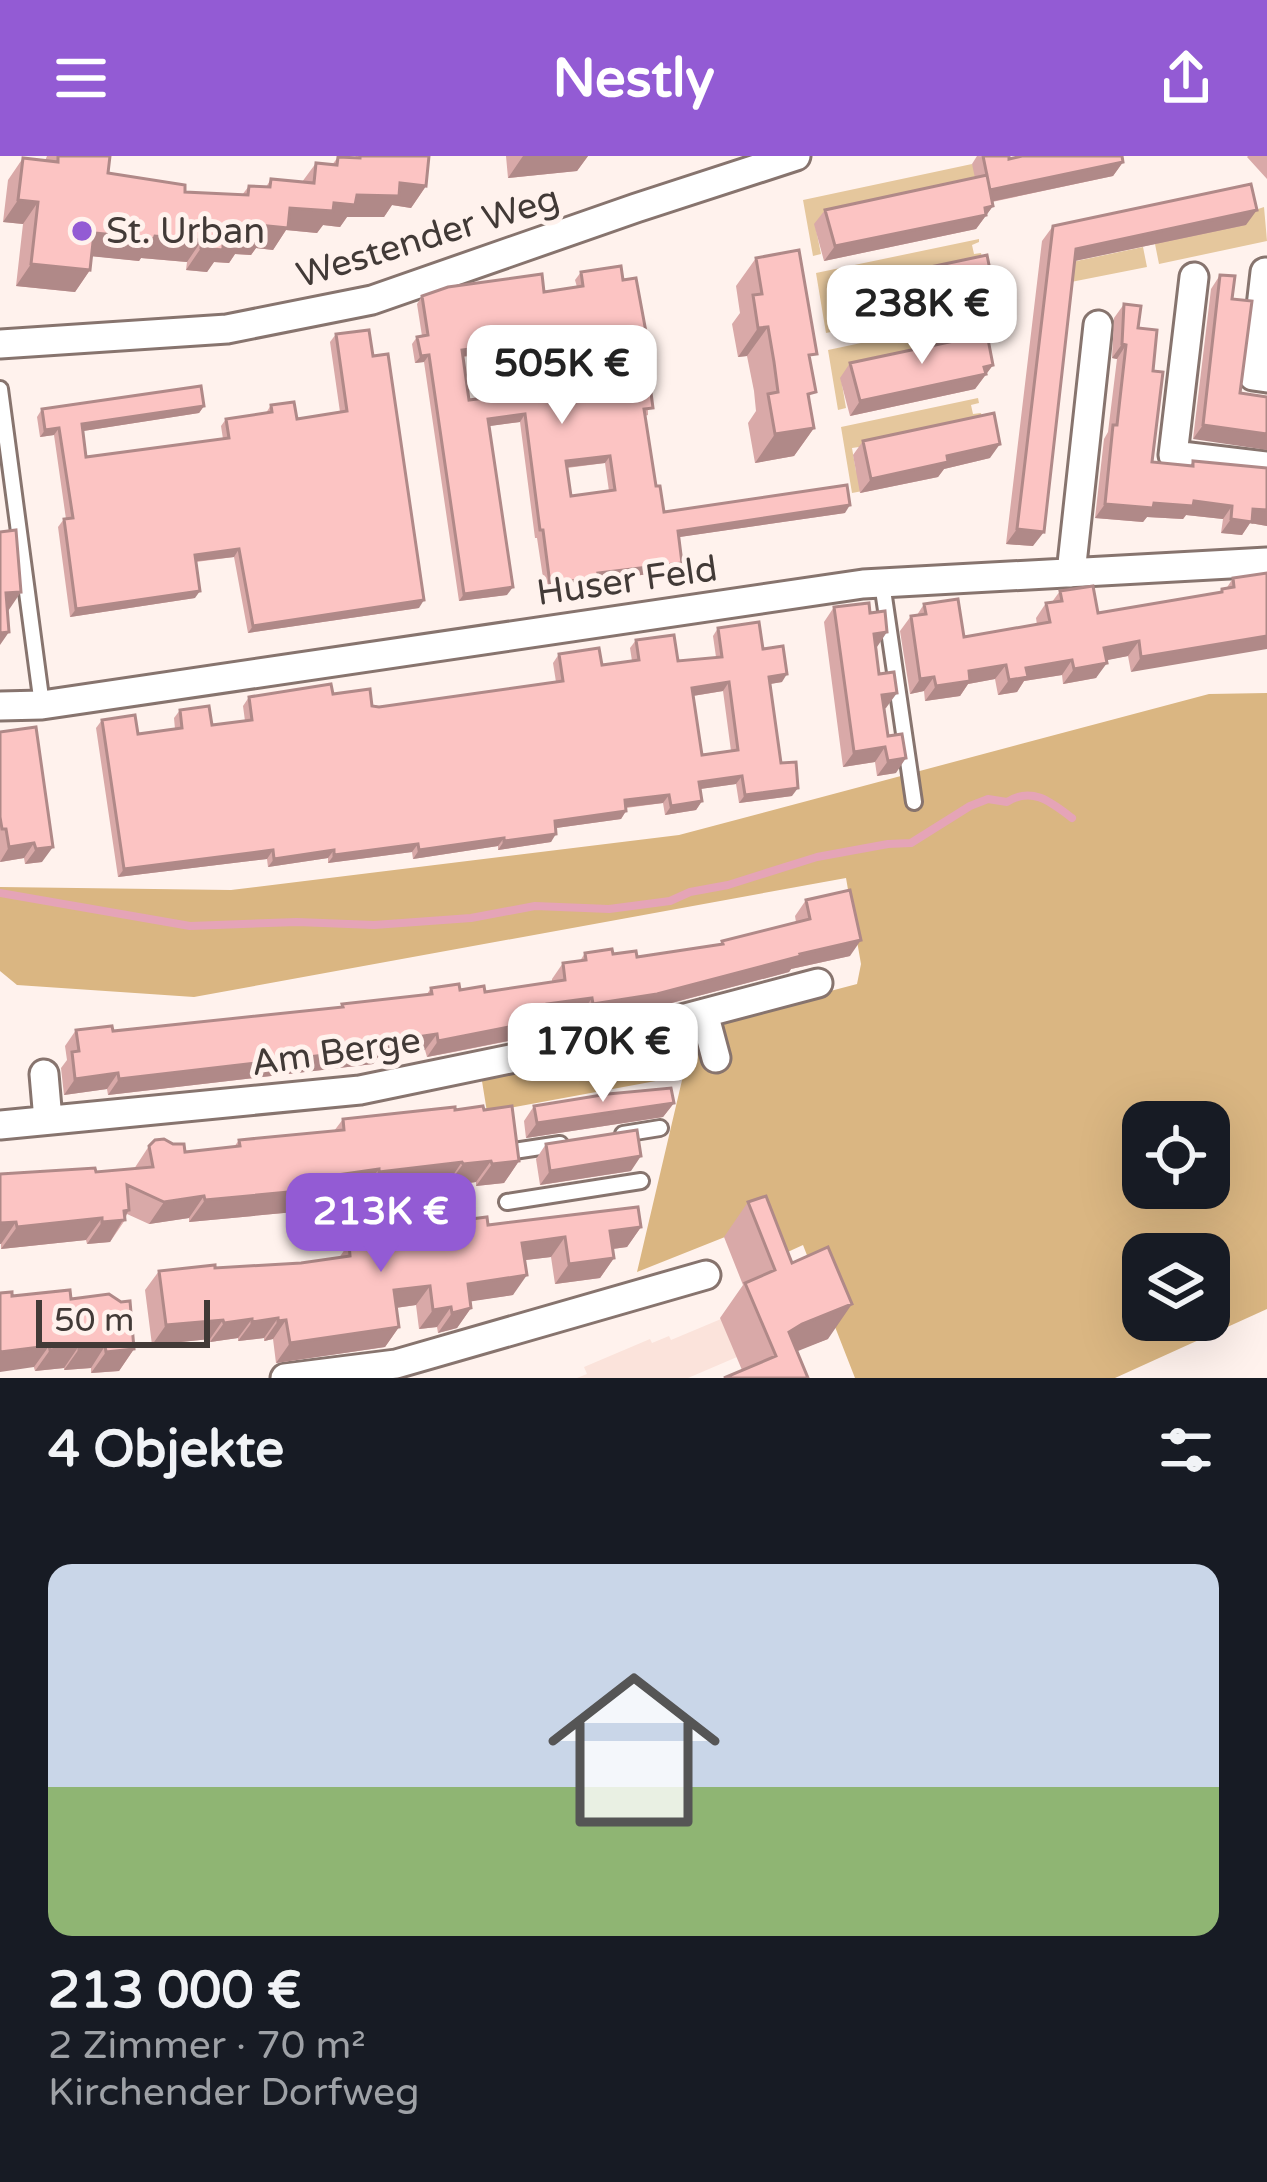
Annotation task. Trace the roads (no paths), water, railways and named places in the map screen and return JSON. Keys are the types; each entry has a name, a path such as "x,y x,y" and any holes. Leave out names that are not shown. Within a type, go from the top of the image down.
{"street":[{"name":"Westender Weg","path":"0,344 227,329 372,300 796,156"},
{"path":"1265,272 1253,376 1267,378"},
{"path":"1194,278 1173,454 1267,466"},
{"path":"1071,573 1099,325"},
{"name":"Huser Feld","path":"0,706 42,704 882,583 1267,562"},
{"name":"Am Berge","path":"0,1125 360,1090 602,1040 818,983"},
{"path":"704,1013 716,1058"},
{"path":"44,1074 48,1120"},
{"path":"284,1378 396,1364 706,1275"}],"lane":[{"path":"0,389 42,704"},
{"path":"882,583 914,802"},
{"path":"597,1138 660,1129"},
{"path":"514,1151 576,1142"},
{"path":"507,1202 641,1181"}],"waterway":[{"path":"0,893 190,926 374,925 471,918 535,906 609,909 670,901 817,857 911,843 988,799 1007,802 1033,796 1072,818"}],"place":[{"name":"St. Urban","path":"82,231"}]}
